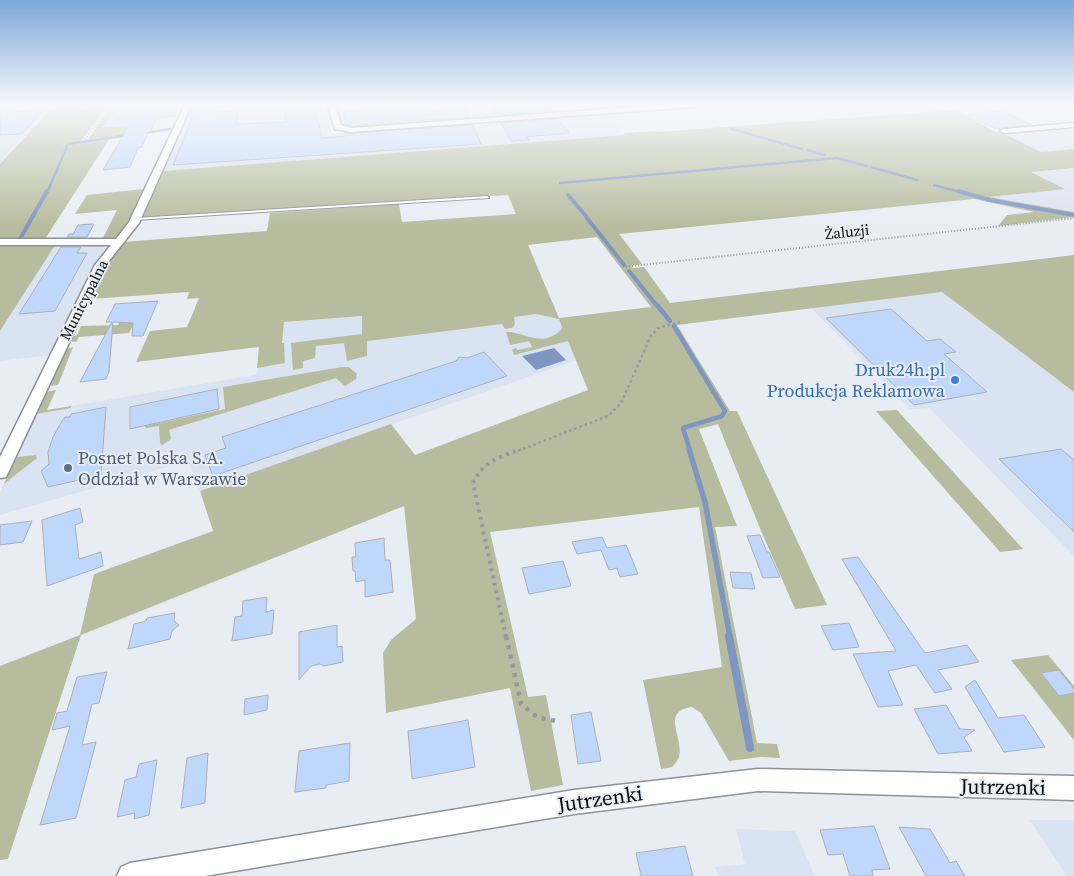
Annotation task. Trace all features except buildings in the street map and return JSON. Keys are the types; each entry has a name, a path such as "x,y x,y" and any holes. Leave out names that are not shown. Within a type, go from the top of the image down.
{"street":[{"name":"Municypalna","path":"0,473 100,265 135,220 172,145"},
{"path":"0,242 118,242"},
{"name":"Jutrzenki","path":"130,876 574,802 758,780 1074,788"}],"lane":[{"path":"135,220 487,197"}],"path":[{"name":"Żaluzji","path":"623,268 1074,218"},
{"path":"560,722 537,718 521,704 473,483 479,471 489,462 592,423 614,412 621,403 651,336 658,328 680,322"}],"shaded area":[{"path":"0,145 18,145 0,164"},
{"path":"175,145 498,145 163,171"},
{"path":"1027,145 1074,145 1074,149 1041,152"},
{"path":"1074,168 1074,212 987,197 1064,189 1030,172"},
{"path":"104,243 108,247 96,262 51,355 0,361 0,331 55,244"},
{"path":"942,292 1074,392 1074,556 929,408 910,409 811,308"},
{"path":"551,300 577,360 200,491 188,461 0,515 0,492 35,412 256,375 260,347 136,362 150,331 290,322"},
{"path":"1030,820 1074,820 1074,876 1067,876"},
{"path":"736,829 795,831 815,876 718,876 715,867 745,864"}],"green space":[{"path":"18,145 106,145 45,239 0,241 0,164"},
{"path":"498,145 1027,145 1041,152 1074,149 1074,168 1031,172 1065,189 989,197 1074,212 1074,217 998,226 1007,215 1034,212 974,199 619,234 642,264 631,266 633,268 644,267 670,303 1074,255 1074,392 942,292 677,325 730,411 737,411 827,605 795,609 718,424 699,429 737,526 715,527 757,743 777,744 780,758 760,757 729,761 701,713 692,707 682,710 677,714 675,720 680,750 679,758 672,767 661,769 643,680 722,667 699,507 490,532 528,697 546,695 563,785 531,791 510,688 386,713 383,653 391,640 416,619 404,506 81,635 8,859 0,860 0,666 80,635 94,574 213,531 200,491 391,424 415,455 588,390 568,341 514,355 512,349 532,347 529,341 510,345 506,332 539,339 553,336 561,330 562,327 559,319 536,314 514,317 515,324 512,328 505,329 502,324 367,341 367,356 347,361 344,343 316,346 315,358 303,361 303,368 293,370 291,343 362,334 362,316 284,322 282,343 284,343 285,363 257,368 259,347 136,362 150,331 187,327 199,298 187,299 189,292 91,299 110,259 123,242 267,231 270,213 399,204 402,222 516,214 508,195 141,217 163,171","holes":["597,237 651,307 559,318 528,245"]},
{"path":"144,189 121,235 117,238 103,238 117,210 75,214 87,195"},
{"path":"57,242 0,331 0,243"},
{"path":"130,317 134,324 129,333 79,337 76,342 70,341 73,336 77,335 81,326 118,325 121,319"},
{"path":"73,347 58,385 49,386 65,350"},
{"path":"349,367 357,374 356,379 345,386 336,378 169,430 171,439 162,445 160,443 159,426 146,428 145,426 225,409 223,387"},
{"path":"56,390 47,410 71,406 71,408 36,414 45,392"},
{"path":"897,410 1023,549 1000,552 876,411"},
{"path":"36,455 37,458 4,484 17,457"},
{"path":"1048,655 1074,686 1074,740 1011,660"}],"water":[{"path":"554,348 566,360 536,370 522,356"}],"waterway":[{"path":"47,193 68,145"},
{"path":"788,145 802,149"},
{"path":"807,150 824,155"},
{"path":"560,183 837,158 867,166"},
{"path":"871,167 917,180"},
{"path":"934,185 963,193"},
{"path":"20,239 47,191"},
{"path":"958,191 990,200 1074,215"},
{"path":"568,195 586,216"},
{"path":"587,218 624,265"},
{"path":"629,271 657,306"},
{"path":"656,304 670,321"},
{"path":"674,326 725,411 722,416 683,428 690,451"},
{"path":"689,449 705,502 730,637"},
{"path":"729,636 750,748"}],"place":[{"name":"Druk24h.pl Produkcja Reklamowa","path":"955,380"},
{"name":"Posnet Polska S.A. Oddział w Warszawie","path":"68,468"}]}
